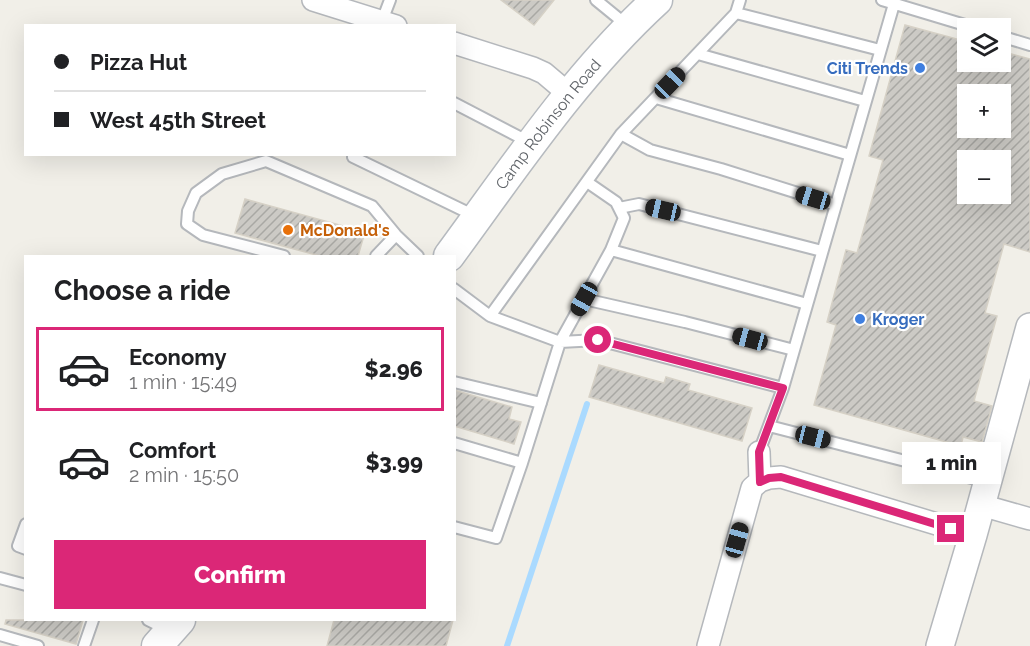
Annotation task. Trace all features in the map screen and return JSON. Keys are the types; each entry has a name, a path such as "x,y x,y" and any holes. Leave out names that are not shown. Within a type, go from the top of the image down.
{"main road":[{"name":"Camp Robinson Road","path":"450,255 532,144 600,58 657,0"}],"street":[{"path":"313,0 382,23"},
{"path":"456,44 533,68 544,73 570,95"},
{"path":"940,646 984,493 1025,366 1030,327"},
{"path":"759,452 760,482"},
{"path":"708,646 752,488 769,478 781,477 973,535"},
{"path":"984,493 1030,519"}],"lane":[{"path":"382,23 390,0"},
{"path":"596,0 629,27"},
{"path":"490,316 621,134 736,13 740,0"},
{"path":"882,0 957,23"},
{"path":"759,452 783,388 894,4"},
{"path":"736,13 880,50"},
{"path":"1011,39 1030,45"},
{"path":"698,54 866,102"},
{"path":"656,98 850,155"},
{"path":"456,104 532,144"},
{"path":"621,134 650,150 722,169 836,205"},
{"path":"353,157 478,217"},
{"path":"280,255 203,235 188,224 188,211 196,193 222,174 267,158 372,206 396,235 417,255"},
{"path":"456,528 496,538 560,342 611,250 624,218 616,202 586,182"},
{"path":"619,208 639,204 822,251"},
{"path":"377,255 396,235"},
{"path":"611,250 807,304"},
{"path":"456,290 490,316 560,342 598,340 783,388"},
{"path":"584,299 794,350"},
{"path":"456,382 541,403"},
{"path":"769,426 984,493"},
{"path":"456,444 522,463"},
{"path":"24,530 18,546 24,548"},
{"path":"0,579 24,585"},
{"path":"84,646 93,621"},
{"path":"0,634 38,646"}],"building":[{"path":"501,0 554,0 534,25"},
{"path":"905,25 957,39 957,72 1011,72 1011,54 1030,59 1030,252 1004,244 985,313 997,316 974,401 992,406 982,442 963,437 961,446 814,405 836,325 827,322 846,250 857,253 883,160 869,156"},
{"path":"245,199 365,232 358,255 316,255 235,233"},
{"path":"599,365 664,383 666,377 690,384 688,390 752,408 742,441 589,397"},
{"path":"456,391 512,407 509,419 521,422 514,444 456,427"},
{"path":"6,620 83,621 76,644 5,624"},
{"path":"334,621 453,621 446,646 327,646"}],"waterway":[{"path":"507,646 587,404"}],"place":[{"name":"Citi Trends","path":"920,68"},
{"name":"McDonald's","path":"288,230"},
{"name":"Kroger","path":"860,319"}],"route":[{"path":"598,340 783,388 759,452 760,482 769,478 781,477 951,529"}]}
